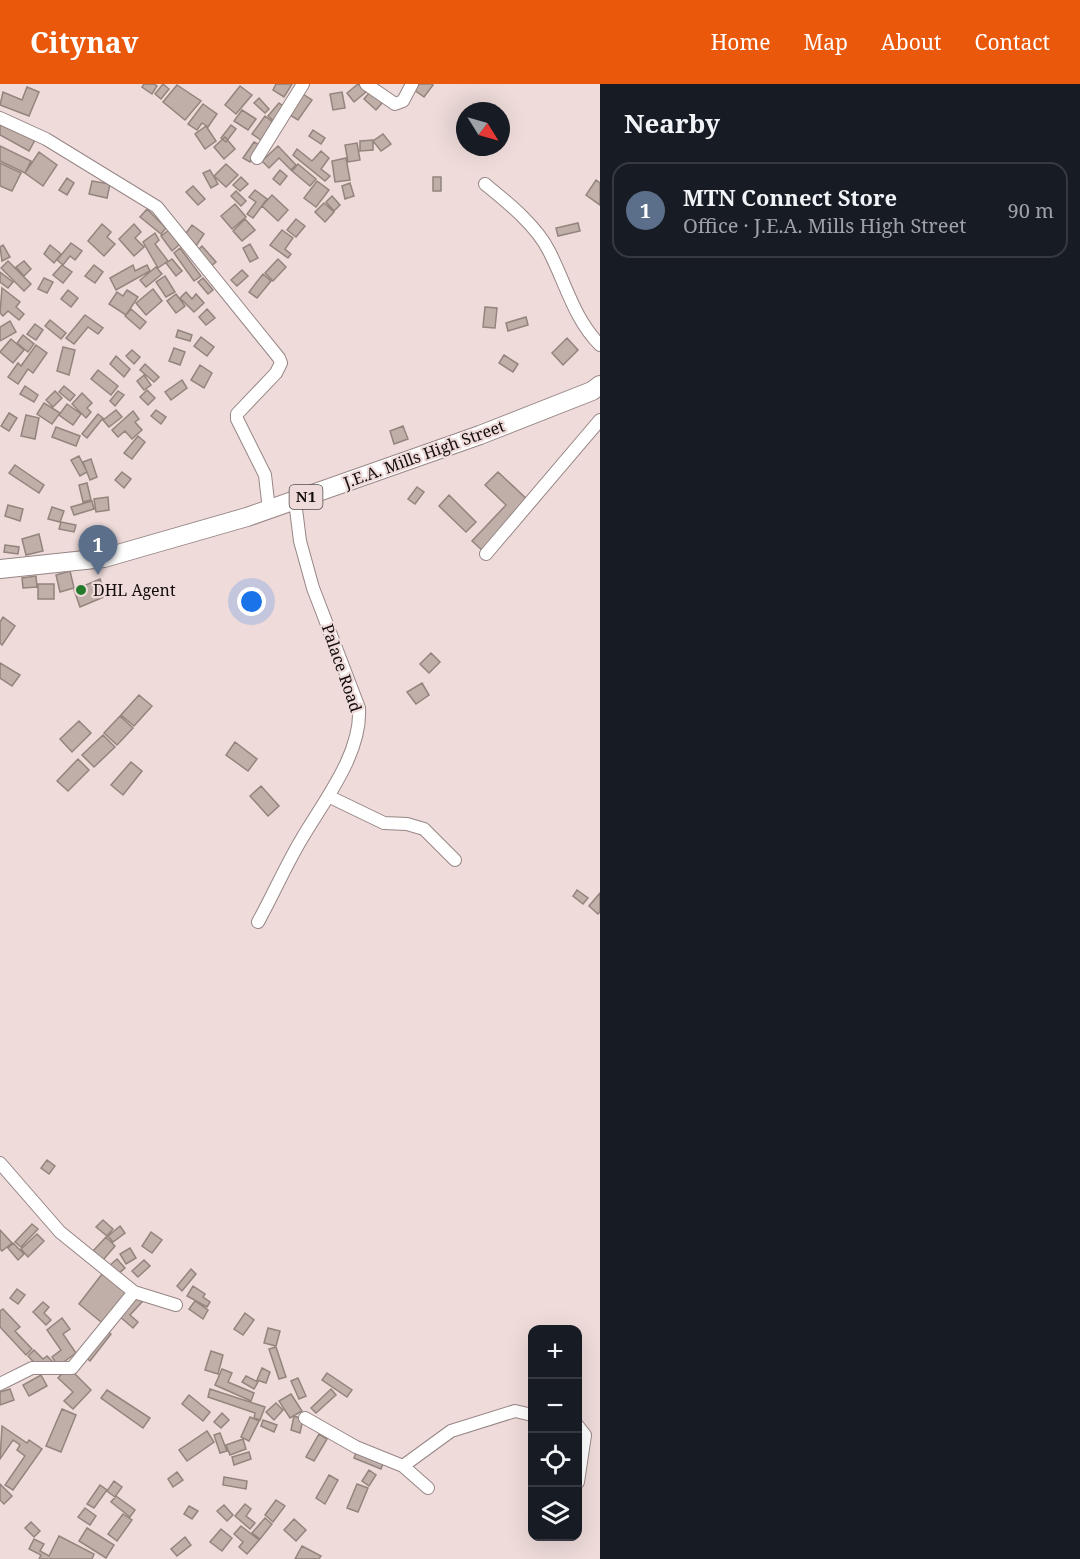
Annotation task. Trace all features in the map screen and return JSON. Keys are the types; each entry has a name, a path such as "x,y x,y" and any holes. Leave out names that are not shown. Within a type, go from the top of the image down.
{"highway":[{"name":"J.E.A. Mills High Street","path":"0,569 104,558 269,510 480,435 592,391 600,384"}],"street":[{"path":"257,158 303,84"},
{"path":"366,84 395,104 403,101 412,84"},
{"path":"0,118 46,139 157,207 279,358 281,363 276,373 237,414 237,419 265,475 269,510"},
{"path":"485,184 513,207 549,249 570,302 589,334 600,345"},
{"path":"486,554 600,420"},
{"name":"Palace Road","path":"258,922 300,841 330,797 360,724 359,708 313,588 300,541 295,501"},
{"path":"330,797 384,823 407,824 424,829 455,860"},
{"path":"0,1163 60,1232 134,1292 176,1305"},
{"path":"0,1384 32,1368 72,1368 134,1292"},
{"path":"403,1466 451,1431 515,1411 528,1414"},
{"path":"305,1418 356,1447 403,1466 428,1488"},
{"path":"582,1431 585,1435 582,1455"}],"building":[{"path":"144,84 157,86 152,94 142,87"},
{"path":"163,84 169,89 161,99 155,94"},
{"path":"276,84 292,84 284,97 273,90"},
{"path":"358,84 366,92 354,102 347,93"},
{"path":"417,84 433,85 424,97 413,89"},
{"path":"177,85 201,101 185,120 163,102"},
{"path":"240,86 252,95 236,114 225,105"},
{"path":"27,87 39,92 29,116 0,105 3,92 22,100"},
{"path":"342,92 345,108 333,110 330,94"},
{"path":"370,92 382,103 376,110 364,99"},
{"path":"303,94 312,100 298,120 290,115"},
{"path":"259,98 269,109 265,113 254,103"},
{"path":"279,103 287,109 276,123 268,116"},
{"path":"203,104 217,114 208,127 202,123 197,130 188,124"},
{"path":"242,110 256,119 248,130 234,121"},
{"path":"265,116 274,123 261,140 252,134"},
{"path":"0,122 35,140 29,151 0,135"},
{"path":"231,125 236,129 226,142 221,138"},
{"path":"206,126 216,141 205,149 195,134"},
{"path":"313,130 325,138 321,144 309,136"},
{"path":"383,134 391,144 381,151 373,141"},
{"path":"225,137 235,149 224,159 214,147"},
{"path":"373,140 373,150 360,151 360,141"},
{"path":"254,142 261,146 250,162 243,158"},
{"path":"357,143 360,160 348,162 345,145"},
{"path":"0,146 31,161 25,173 0,161"},
{"path":"278,146 296,165 291,170 279,158 269,168 262,161"},
{"path":"297,149 312,161 321,151 329,158 321,169 330,176 325,181 293,155"},
{"path":"39,152 57,165 43,186 25,173"},
{"path":"346,158 350,180 335,182 332,161"},
{"path":"0,163 21,173 12,191 0,186"},
{"path":"226,164 238,175 226,187 214,176"},
{"path":"298,164 316,179 310,186 292,171"},
{"path":"210,170 218,184 211,188 203,173"},
{"path":"280,170 287,176 280,185 273,179"},
{"path":"241,177 248,184 240,191 233,185"},
{"path":"433,177 441,177 441,191 433,191"},
{"path":"67,178 74,183 67,195 59,190"},
{"path":"596,180 600,183 600,205 586,195"},
{"path":"92,181 110,184 107,198 89,194"},
{"path":"317,181 329,190 316,207 304,198"},
{"path":"350,183 354,196 345,199 342,186"},
{"path":"193,186 205,199 198,205 186,192"},
{"path":"255,190 267,199 253,218 247,214 256,202 249,197"},
{"path":"236,191 246,201 241,206 231,196"},
{"path":"272,195 288,210 278,221 262,206"},
{"path":"332,196 340,205 334,211 326,202"},
{"path":"324,203 334,212 325,222 315,212"},
{"path":"235,204 246,217 232,229 221,216"},
{"path":"147,209 166,228 161,234 140,217"},
{"path":"245,219 255,230 242,241 233,231"},
{"path":"296,219 305,226 296,237 287,230"},
{"path":"578,223 580,231 558,236 556,228"},
{"path":"102,224 111,232 107,237 115,244 104,256 88,241"},
{"path":"134,224 141,232 135,238 144,247 134,256 119,239"},
{"path":"192,225 204,234 194,249 181,240"},
{"path":"169,230 180,244 172,251 161,236"},
{"path":"282,230 293,238 285,249 291,254 288,258 270,245"},
{"path":"155,233 159,240 155,244 168,261 158,268 143,242"},
{"path":"71,243 82,251 75,260 70,256 63,265 57,260"},
{"path":"250,244 258,258 250,262 243,248"},
{"path":"3,245 10,257 2,261 0,247"},
{"path":"50,245 61,254 54,263 44,254"},
{"path":"202,246 216,262 209,268 196,252"},
{"path":"180,248 201,276 194,281 174,253"},
{"path":"172,259 182,271 176,276 166,263"},
{"path":"278,259 286,267 273,281 265,273"},
{"path":"8,261 31,284 24,291 1,268"},
{"path":"24,261 31,269 24,276 16,267"},
{"path":"62,265 72,272 63,283 53,275"},
{"path":"94,265 103,272 95,283 85,276"},
{"path":"133,265 135,271 147,265 150,271 116,290 110,278"},
{"path":"156,267 162,274 146,287 140,280"},
{"path":"242,270 248,276 237,286 231,280"},
{"path":"0,272 13,282 8,288 0,282"},
{"path":"263,274 271,281 257,298 249,292"},
{"path":"165,276 175,292 166,297 156,282"},
{"path":"44,278 53,282 47,293 38,289"},
{"path":"203,278 213,290 208,294 198,282"},
{"path":"2,288 20,302 16,307 24,314 19,320 8,311 3,316 0,313"},
{"path":"153,289 162,301 146,315 136,303"},
{"path":"68,290 78,298 71,307 61,299"},
{"path":"127,290 138,297 126,315 109,304 117,292 123,296"},
{"path":"186,292 192,299 196,294 204,303 194,312 180,298"},
{"path":"176,294 185,306 176,313 167,301"},
{"path":"485,307 497,308 495,328 483,327"},
{"path":"131,309 146,322 140,329 125,316"},
{"path":"207,309 215,318 206,325 199,317"},
{"path":"85,315 103,328 98,334 88,327 74,344 66,338"},
{"path":"526,317 528,325 508,331 506,323"},
{"path":"50,320 66,333 61,339 45,326"},
{"path":"10,321 16,332 0,341 0,327"},
{"path":"35,324 43,330 36,340 27,334"},
{"path":"178,330 192,335 190,341 176,337"},
{"path":"23,335 34,344 28,352 17,343"},
{"path":"201,337 214,347 207,356 194,346"},
{"path":"567,338 578,350 563,365 552,353"},
{"path":"11,339 24,350 13,363 0,352"},
{"path":"36,345 47,353 33,373 28,369 18,384 8,377 18,363 21,366"},
{"path":"63,347 75,350 69,375 57,371"},
{"path":"174,348 185,352 180,365 169,361"},
{"path":"132,350 140,357 134,364 126,356"},
{"path":"504,355 518,364 513,372 499,363"},
{"path":"116,356 130,369 124,377 110,364"},
{"path":"145,364 159,377 154,382 140,370"},
{"path":"200,365 212,373 204,388 191,380"},
{"path":"98,370 118,386 111,395 91,379"},
{"path":"144,375 151,385 144,390 137,381"},
{"path":"182,380 187,388 171,400 165,392"},
{"path":"25,386 38,395 34,402 20,394"},
{"path":"64,386 75,395 70,401 59,392"},
{"path":"147,390 155,398 148,405 140,397"},
{"path":"55,391 62,398 53,407 46,400"},
{"path":"118,391 124,395 115,406 110,401"},
{"path":"82,393 92,403 87,408 91,412 86,418 72,404"},
{"path":"44,403 60,413 52,424 37,414"},
{"path":"67,404 81,414 73,425 59,415"},
{"path":"116,410 122,417 109,427 103,420"},
{"path":"156,410 166,417 161,424 151,416"},
{"path":"133,411 139,419 135,422 142,430 132,439 125,431 118,437 112,430"},
{"path":"9,413 17,418 9,431 1,426"},
{"path":"98,414 103,418 87,438 82,434"},
{"path":"26,415 39,418 35,439 21,436"},
{"path":"403,426 408,439 394,444 390,431"},
{"path":"56,427 80,436 76,446 52,437"},
{"path":"138,436 145,442 132,459 124,453"},
{"path":"79,456 87,472 80,476 71,460"},
{"path":"91,459 97,477 90,480 83,462"},
{"path":"15,465 44,485 39,493 9,473"},
{"path":"122,472 131,479 124,488 115,480"},
{"path":"498,472 530,502 483,551 472,541 506,505 485,485"},
{"path":"87,483 91,500 83,502 79,485"},
{"path":"417,487 424,492 415,504 408,499"},
{"path":"449,495 476,522 466,532 439,506"},
{"path":"108,497 109,510 96,512 94,499"},
{"path":"92,501 94,509 74,515 71,507"},
{"path":"8,505 23,509 20,521 5,516"},
{"path":"52,507 64,511 60,522 48,519"},
{"path":"61,522 76,525 74,532 59,529"},
{"path":"39,534 43,551 26,555 22,539"},
{"path":"5,545 19,547 18,554 4,552"},
{"path":"70,571 74,588 60,592 56,575"},
{"path":"36,576 37,587 23,588 22,578"},
{"path":"100,579 106,596 80,607 74,590"},
{"path":"38,584 54,584 54,599 38,599"},
{"path":"3,617 15,626 2,645 0,643 0,622"},
{"path":"431,653 440,662 429,673 420,664"},
{"path":"0,663 20,675 12,686 0,678"},
{"path":"422,683 429,695 416,704 407,692"},
{"path":"139,695 152,706 134,726 121,715"},
{"path":"120,716 133,728 117,745 104,733"},
{"path":"79,721 91,733 72,752 60,739"},
{"path":"103,735 115,747 94,767 82,755"},
{"path":"235,742 257,759 248,771 226,755"},
{"path":"78,759 89,770 68,791 57,781"},
{"path":"131,762 142,771 123,795 111,785"},
{"path":"261,786 279,806 268,816 250,796"},
{"path":"577,890 588,898 583,904 573,896"},
{"path":"600,893 600,912 598,914 589,906"},
{"path":"47,1160 55,1166 49,1174 41,1168"},
{"path":"103,1220 113,1229 107,1236 96,1227"},
{"path":"32,1224 38,1229 21,1247 15,1242"},
{"path":"120,1226 125,1233 113,1242 108,1236"},
{"path":"0,1230 12,1243 2,1251 0,1249"},
{"path":"151,1232 162,1240 152,1253 142,1246"},
{"path":"37,1234 44,1241 28,1257 21,1249"},
{"path":"106,1237 115,1246 103,1260 93,1251"},
{"path":"13,1243 24,1254 18,1260 8,1248"},
{"path":"130,1248 136,1258 126,1264 120,1254"},
{"path":"117,1259 125,1268 116,1276 108,1267"},
{"path":"144,1260 150,1266 138,1277 132,1271"},
{"path":"191,1269 196,1274 182,1291 177,1286"},
{"path":"102,1274 130,1296 106,1326 79,1304"},
{"path":"193,1286 205,1294 203,1297 210,1302 207,1307 187,1296"},
{"path":"17,1289 25,1295 18,1304 10,1298"},
{"path":"136,1296 142,1302 130,1315 138,1322 133,1328 119,1316"},
{"path":"195,1301 208,1310 203,1319 189,1309"},
{"path":"43,1302 49,1307 44,1313 51,1320 46,1325 33,1312"},
{"path":"3,1309 20,1327 15,1331 32,1349 26,1355 0,1327 0,1311"},
{"path":"245,1313 254,1320 243,1335 234,1329"},
{"path":"62,1318 70,1329 63,1334 76,1353 58,1366 52,1357 61,1350 47,1330"},
{"path":"268,1328 280,1331 276,1346 264,1343"},
{"path":"105,1329 111,1334 90,1361 84,1356"},
{"path":"276,1347 286,1377 279,1379 269,1349"},
{"path":"34,1350 43,1359 47,1356 52,1361 42,1371 28,1356"},
{"path":"211,1351 223,1355 218,1374 205,1370"},
{"path":"68,1367 91,1390 73,1409 64,1401 73,1392 58,1378"},
{"path":"262,1368 270,1372 266,1383 257,1380"},
{"path":"222,1369 232,1373 228,1382 254,1393 251,1401 215,1385"},
{"path":"327,1373 352,1390 347,1397 322,1380"},
{"path":"41,1375 47,1386 29,1396 23,1385"},
{"path":"246,1376 258,1382 254,1389 242,1382"},
{"path":"298,1378 306,1396 299,1399 291,1381"},
{"path":"10,1389 14,1400 0,1405 0,1392"},
{"path":"210,1389 265,1407 260,1420 254,1418 255,1413 208,1397"},
{"path":"331,1389 336,1395 316,1413 311,1408"},
{"path":"107,1390 150,1418 143,1428 101,1398"},
{"path":"291,1394 302,1411 290,1418 279,1401"},
{"path":"189,1395 210,1412 203,1421 182,1404"},
{"path":"276,1403 283,1410 274,1420 266,1412"},
{"path":"62,1409 76,1415 61,1452 46,1446"},
{"path":"222,1413 229,1420 221,1428 214,1422"},
{"path":"294,1416 303,1419 300,1433 291,1430"},
{"path":"250,1417 259,1421 249,1441 241,1437"},
{"path":"263,1420 277,1425 274,1432 261,1426"},
{"path":"2,1426 27,1443 29,1440 42,1449 13,1490 5,1485 25,1456 17,1450 20,1445 13,1440 0,1459"},
{"path":"207,1431 214,1442 187,1461 179,1450"},
{"path":"220,1433 227,1451 220,1453 214,1435"},
{"path":"319,1434 327,1439 314,1461 306,1457"},
{"path":"243,1439 246,1449 230,1455 226,1445"},
{"path":"357,1450 384,1461 381,1469 354,1458"},
{"path":"249,1452 251,1459 234,1465 232,1457"},
{"path":"369,1470 376,1475 369,1486 362,1481"},
{"path":"177,1472 183,1480 173,1487 168,1479"},
{"path":"329,1475 338,1480 325,1504 316,1498"},
{"path":"224,1477 247,1481 246,1489 223,1485"},
{"path":"114,1481 122,1487 115,1497 107,1491"},
{"path":"0,1484 12,1496 4,1504 0,1500"},
{"path":"357,1484 368,1488 358,1512 347,1508"},
{"path":"100,1485 107,1490 94,1508 87,1504"},
{"path":"116,1496 135,1510 130,1517 111,1502"},
{"path":"276,1500 285,1506 273,1522 265,1515"},
{"path":"245,1504 251,1509 246,1516 255,1523 250,1529 235,1516"},
{"path":"224,1505 233,1515 227,1521 217,1511"},
{"path":"189,1506 198,1511 192,1519 184,1514"},
{"path":"85,1508 96,1516 90,1525 78,1517"},
{"path":"123,1514 132,1520 117,1541 108,1534"},
{"path":"265,1518 272,1524 260,1539 252,1533"},
{"path":"294,1519 306,1530 296,1541 284,1530"},
{"path":"31,1522 40,1531 34,1537 25,1528"},
{"path":"241,1526 259,1540 247,1554 239,1547 243,1542 234,1534"},
{"path":"87,1528 114,1545 106,1558 79,1541"},
{"path":"221,1529 232,1538 222,1551 210,1542"},
{"path":"59,1536 94,1554 92,1559 39,1559 41,1555 29,1549 34,1539 44,1544 40,1551 49,1556"},
{"path":"185,1537 191,1545 177,1556 171,1549"},
{"path":"302,1546 321,1556 319,1559 295,1559"}],"place":[{"name":"MTN Connect Store","path":"98,575"},
{"name":"DHL Agent","path":"81,590"}]}
